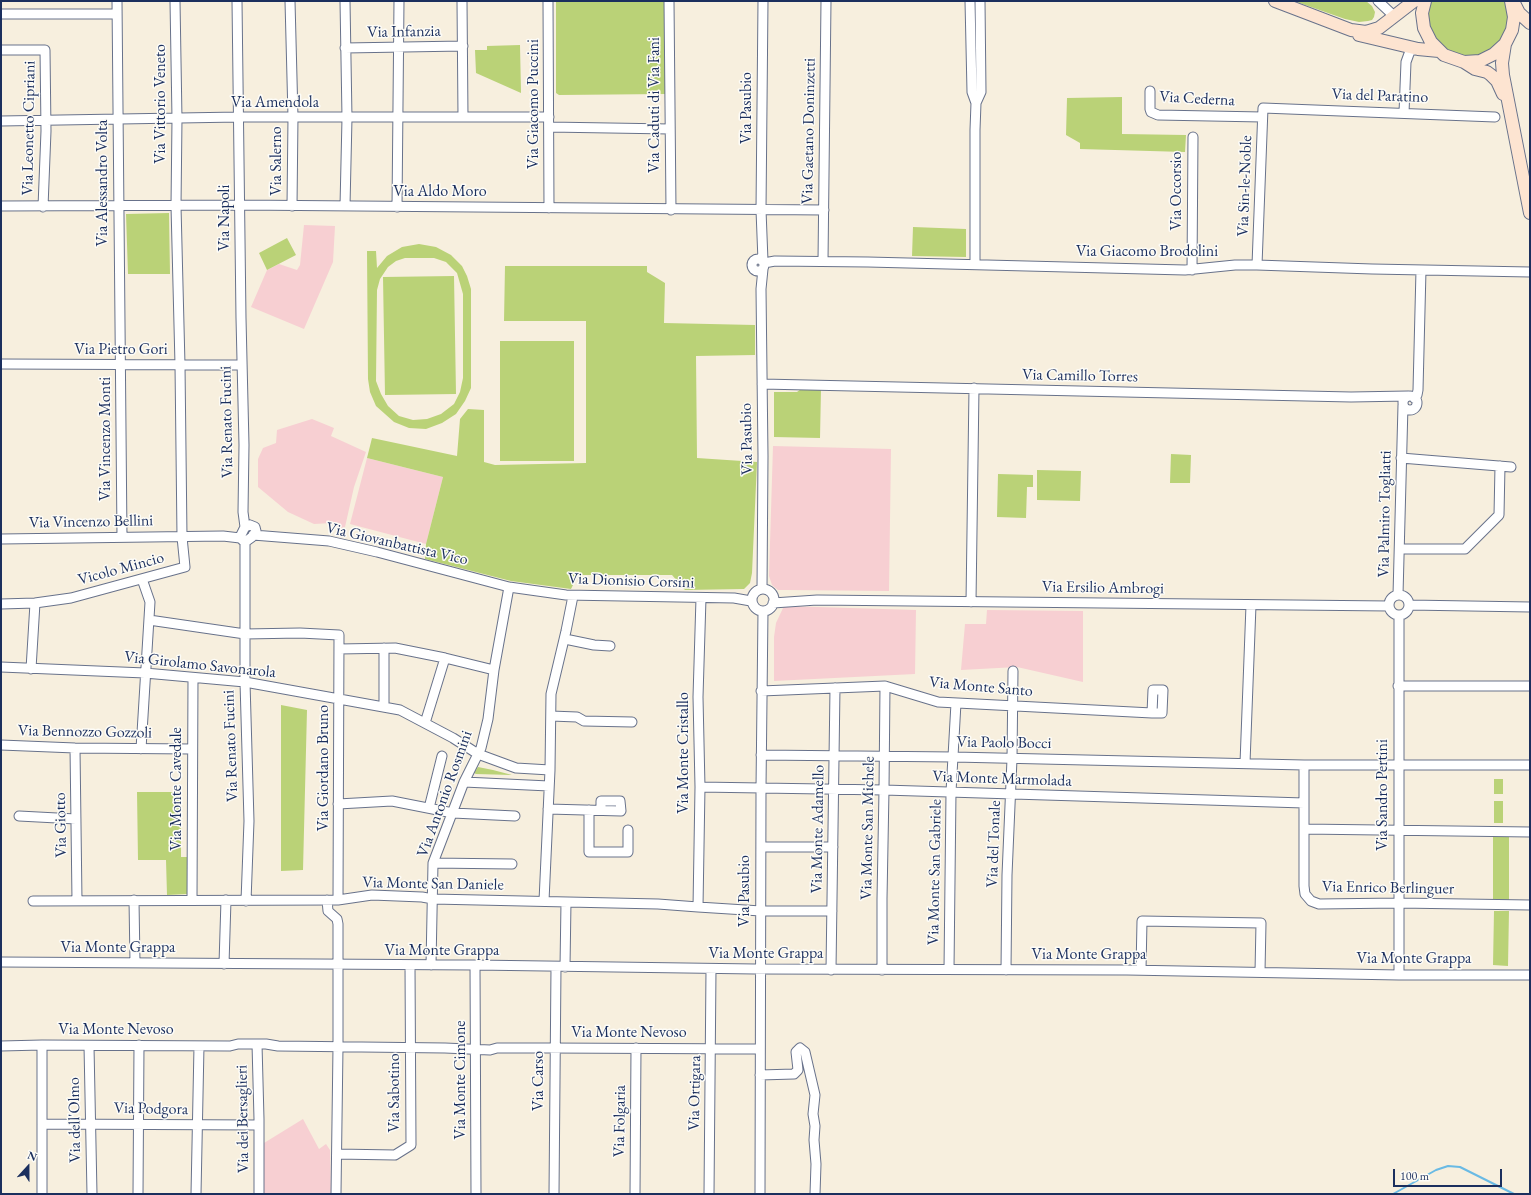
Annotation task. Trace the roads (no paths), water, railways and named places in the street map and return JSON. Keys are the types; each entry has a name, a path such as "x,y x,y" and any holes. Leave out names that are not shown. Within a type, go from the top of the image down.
{"main road":[{"path":"1276,1 1351,30 1366,32 1379,28 1414,1"},
{"path":"1425,1 1422,13 1424,28 1431,42 1439,51 1451,58 1487,72 1497,81 1511,114"},
{"path":"1512,1 1519,13 1530,24"},
{"path":"1512,1 1514,17 1512,30 1505,44 1502,63 1503,75 1530,213"},
{"path":"1340,26 1346,30 1358,34 1389,42 1418,49 1439,51"},
{"path":"1512,30 1522,28 1530,30"},
{"path":"1464,62 1480,61 1494,54 1505,44"}],"street":[{"name":"Via Alessandro Volta","path":"117,1 120,364"},
{"name":"Via Vittorio Veneto","path":"175,1 177,119 176,206 182,536"},
{"name":"Via Napoli","path":"237,1 240,318"},
{"name":"Via Salerno","path":"290,1 293,117 292,206"},
{"path":"344,1 347,118 345,206"},
{"path":"397,207 397,48 399,1"},
{"path":"462,1 463,117"},
{"name":"Via Giacomo Puccini","path":"548,1 549,208"},
{"name":"Via Caduti di Via Fani","path":"669,1 671,210"},
{"name":"Via Pasubio","path":"762,589 762,384 761,289 759,265 763,247 761,238 761,210 763,1"},
{"name":"Via Gaetano Doninzetti","path":"823,261 826,1"},
{"path":"970,1 972,92 976,103 975,264"},
{"path":"976,103 981,92 980,1"},
{"path":"1378,1 1394,16"},
{"path":"1,14 117,14"},
{"path":"1389,42 1400,50 1406,62"},
{"name":"Via Infanzia","path":"345,48 463,46"},
{"path":"1404,113 1406,62 1410,51 1418,49"},
{"name":"Via Leonetto Cipriani","path":"1,50 45,50 44,206"},
{"name":"Via Cederna","path":"1150,91 1150,109 1151,112 1158,115 1263,112"},
{"name":"Via del Paratino","path":"1263,112 1404,113 1495,117"},
{"name":"Via Sin-le-Noble","path":"1257,265 1263,112"},
{"name":"Via Amendola","path":"1,121 239,117 463,117 670,129"},
{"name":"Via Occorsio","path":"1192,270 1193,137"},
{"name":"Via Aldo Moro","path":"1,206 118,207 240,205 671,210 824,210"},
{"name":"Via Giacomo Brodolini","path":"759,265 775,262 823,261 1192,270 1235,265 1257,265 1530,272"},
{"name":"Via Palmiro Togliatti","path":"1405,400 1417,396 1418,390 1421,270"},
{"name":"Via Renato Fucini","path":"240,318 244,445 243,512 246,527"},
{"name":"Via Pietro Gori","path":"1,364 242,365"},
{"name":"Via Vincenzo Monti","path":"120,364 122,537"},
{"name":"Via Camillo Torres","path":"762,384 1351,397 1405,400"},
{"path":"971,602 974,388"},
{"name":"Via Palmiro Togliatti","path":"1402,434 1416,404 1405,400"},
{"name":"Via Palmiro Togliatti","path":"1398,595 1401,458 1405,400"},
{"path":"1401,458 1511,467"},
{"path":"1400,549 1465,549 1499,515 1500,466"},
{"path":"182,536 223,536 243,540 254,535 256,531 255,527 250,525 246,527 243,540"},
{"name":"Via Giovanbattista Vico","path":"254,535 329,541 377,552 509,587"},
{"name":"Via Vincenzo Bellini","path":"1,539 182,536"},
{"name":"Vicolo Mincio","path":"1,604 35,603 71,598 185,568 182,536"},
{"name":"Via Renato Fucini","path":"243,540 245,634 244,682 249,821 246,901"},
{"path":"141,749 150,602 142,579"},
{"name":"Via Dionisio Corsini","path":"509,587 573,596 734,598 751,601"},
{"name":"Via Antonio Rosmini","path":"431,965 434,863 464,782 481,748 488,719 494,670 509,587"},
{"path":"762,589 766,589 773,599 768,610 763,611 753,607 751,601 752,595 756,591 762,589"},
{"path":"1398,595 1404,597 1409,605 1407,611 1399,615 1394,613 1389,606 1392,598 1398,595"},
{"path":"544,901 550,770 551,694 565,639 573,596"},
{"name":"Via Monte Cristallo","path":"698,907 700,787 698,697 701,598"},
{"name":"Via Ersilio Ambrogi","path":"773,599 1389,606"},
{"path":"31,669 35,603"},
{"path":"1245,763 1251,605"},
{"path":"1409,605 1530,607"},
{"name":"Via Pasubio","path":"760,1194 761,692 763,611"},
{"name":"Via Sandro Pertini","path":"1399,615 1399,975"},
{"path":"149,620 245,634"},
{"name":"Via Giordano Bruno","path":"245,634 300,633 339,635 338,900"},
{"path":"565,639 594,645 610,646"},
{"path":"384,648 384,707"},
{"path":"339,649 395,648 494,670"},
{"path":"425,723 445,658"},
{"name":"Via Girolamo Savonarola","path":"1,667 145,674 244,682 400,710 453,738 478,754 516,768 550,770"},
{"name":"Via del Tonale","path":"1006,970 1007,875 1011,794 1013,671"},
{"name":"Via Monte Cavedale","path":"192,900 193,678"},
{"name":"Via Monte Santo","path":"761,692 885,686 938,702 1152,713"},
{"name":"Via Monte San Michele","path":"882,970 885,686"},
{"path":"1398,686 1530,686"},
{"name":"Via Monte Adamello","path":"830,970 835,688"},
{"name":"Via Monte San Gabriele","path":"949,969 951,792 956,703"},
{"path":"551,716 577,717 584,721 632,722"},
{"name":"Via Bennozzo Gozzoli","path":"1,745 75,748 192,749"},
{"name":"Via Giotto","path":"75,748 76,901"},
{"name":"Via Paolo Bocci","path":"761,755 954,757 1304,765 1530,765"},
{"path":"429,808 442,756"},
{"name":"Via Enrico Berlinguer","path":"1304,765 1304,890 1305,894 1311,901 1319,904 1399,903 1530,905"},
{"path":"464,782 549,786"},
{"name":"Via Monte Marmolada","path":"700,787 834,788 1304,803"},
{"path":"338,804 392,801 452,813 515,816"},
{"path":"548,809 601,810"},
{"path":"589,810 589,852 628,852 628,830"},
{"path":"19,816 76,819"},
{"path":"1304,829 1530,832"},
{"path":"761,847 833,847"},
{"path":"434,863 512,864"},
{"name":"Via Monte San Daniele","path":"33,901 338,900 372,895 658,904 760,911 832,911"},
{"path":"134,900 135,963"},
{"path":"224,964 226,900"},
{"path":"327,900 328,911 337,920 338,924 339,965 336,1194"},
{"name":"Via Carso","path":"554,1194 554,1048 566,902"},
{"path":"1141,970 1142,921 1150,921 1261,923 1260,972"},
{"name":"Via Monte Grappa","path":"1,962 431,965 760,970 1141,970 1399,975 1530,975"},
{"name":"Via Sabotino","path":"337,1154 395,1155 411,1144 410,965"},
{"name":"Via Monte Cimone","path":"475,966 476,1194"},
{"name":"Via Ortigara","path":"709,1194 711,969"},
{"path":"42,1045 42,1194"},
{"path":"138,1194 139,1045"},
{"name":"Via Monte Nevoso","path":"1,1046 230,1046 238,1049 257,1046 271,1049 278,1046 445,1048 490,1045 497,1048 760,1049"},
{"name":"Via dell'Olmo","path":"89,1046 92,1194"},
{"path":"196,1194 198,1046"},
{"name":"Via dei Bersaglieri","path":"257,1046 259,1194"},
{"name":"Via Folgaria","path":"635,1194 636,1048"},
{"path":"760,1075 794,1074 798,1070 796,1052 800,1048 805,1052 815,1094 813,1114 816,1126 814,1140 816,1170 815,1194"},
{"name":"Via Podgora","path":"42,1124 259,1125"}],"waterway":[{"path":"1393,1194 1436,1170 1448,1166 1460,1167 1514,1194"}]}
